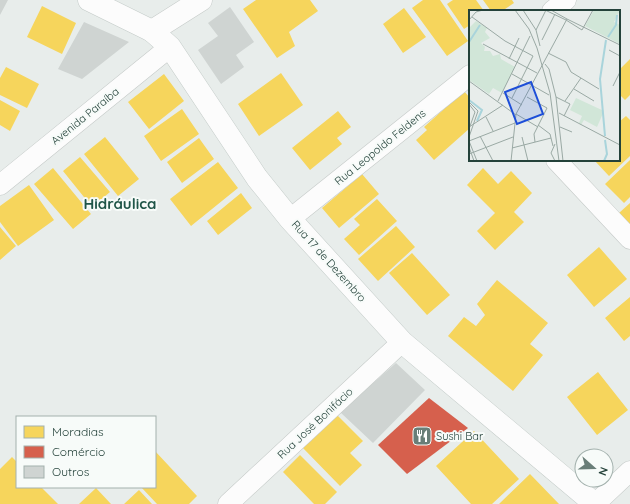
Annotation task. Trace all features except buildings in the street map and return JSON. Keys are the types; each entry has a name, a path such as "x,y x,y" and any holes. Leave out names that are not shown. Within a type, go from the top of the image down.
{"main road":[{"name":"Rua 17 de Dezembro","path":"90,0 152,31 170,47 257,178 290,219 402,342 595,504"},
{"path":"152,31 201,0"}],"street":[{"path":"553,10 566,0"},
{"name":"Avenida Paraíba","path":"0,185 170,47"},
{"name":"Rua Leopoldo Feldens","path":"290,219 469,76"},
{"path":"557,161 630,239"},
{"name":"Rua José Bonifácio","path":"228,504 402,342"},
{"path":"595,504 630,471"}],"place":[{"name":"Sushi Bar","path":"422,436"}],"district":[{"name":"Hidráulica","path":"120,203"}]}
